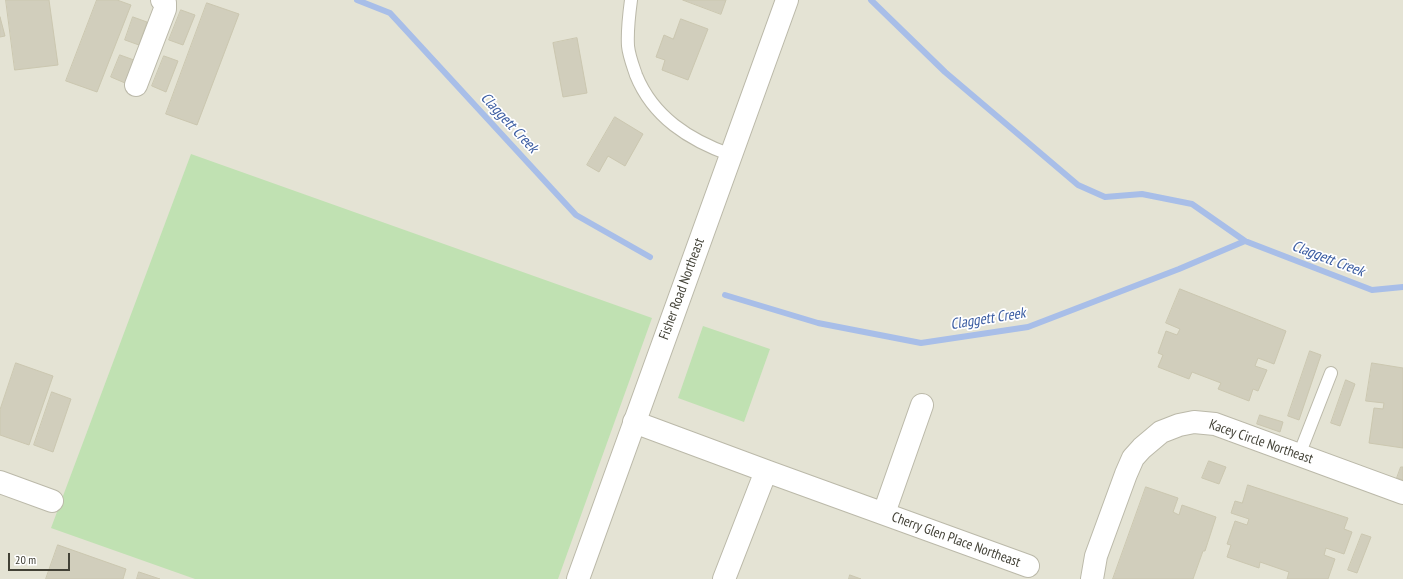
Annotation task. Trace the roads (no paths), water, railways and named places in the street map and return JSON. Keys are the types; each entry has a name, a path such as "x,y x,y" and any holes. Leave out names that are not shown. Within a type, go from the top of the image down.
{"street":[{"path":"136,85 165,9 165,3 162,0"},
{"name":"Fisher Road Northeast","path":"578,579 787,0"},
{"name":"Cherry Glen Place Northeast","path":"884,513 922,405"},
{"name":"Cherry Glen Place Northeast","path":"634,422 1028,566"},
{"name":"Kacey Circle Northeast","path":"1092,579 1096,556 1133,458 1160,432 1179,425 1194,422 1215,424 1403,493"},
{"path":"724,579 766,471"},
{"path":"0,482 52,501"}],"lane":[{"path":"631,0 628,27 628,47 632,64 643,90 664,116 680,131 704,144 731,155"},
{"path":"1299,455 1331,373"}],"waterway":[{"name":"Claggett Creek","path":"357,0 390,13 576,215 650,257"},
{"name":"Claggett Creek","path":"871,0 945,72 1078,185 1105,197 1142,194 1192,204 1245,241 1372,290 1403,287"},
{"name":"Claggett Creek","path":"725,295 818,323 921,343 1028,327 1179,269 1245,241"}]}
